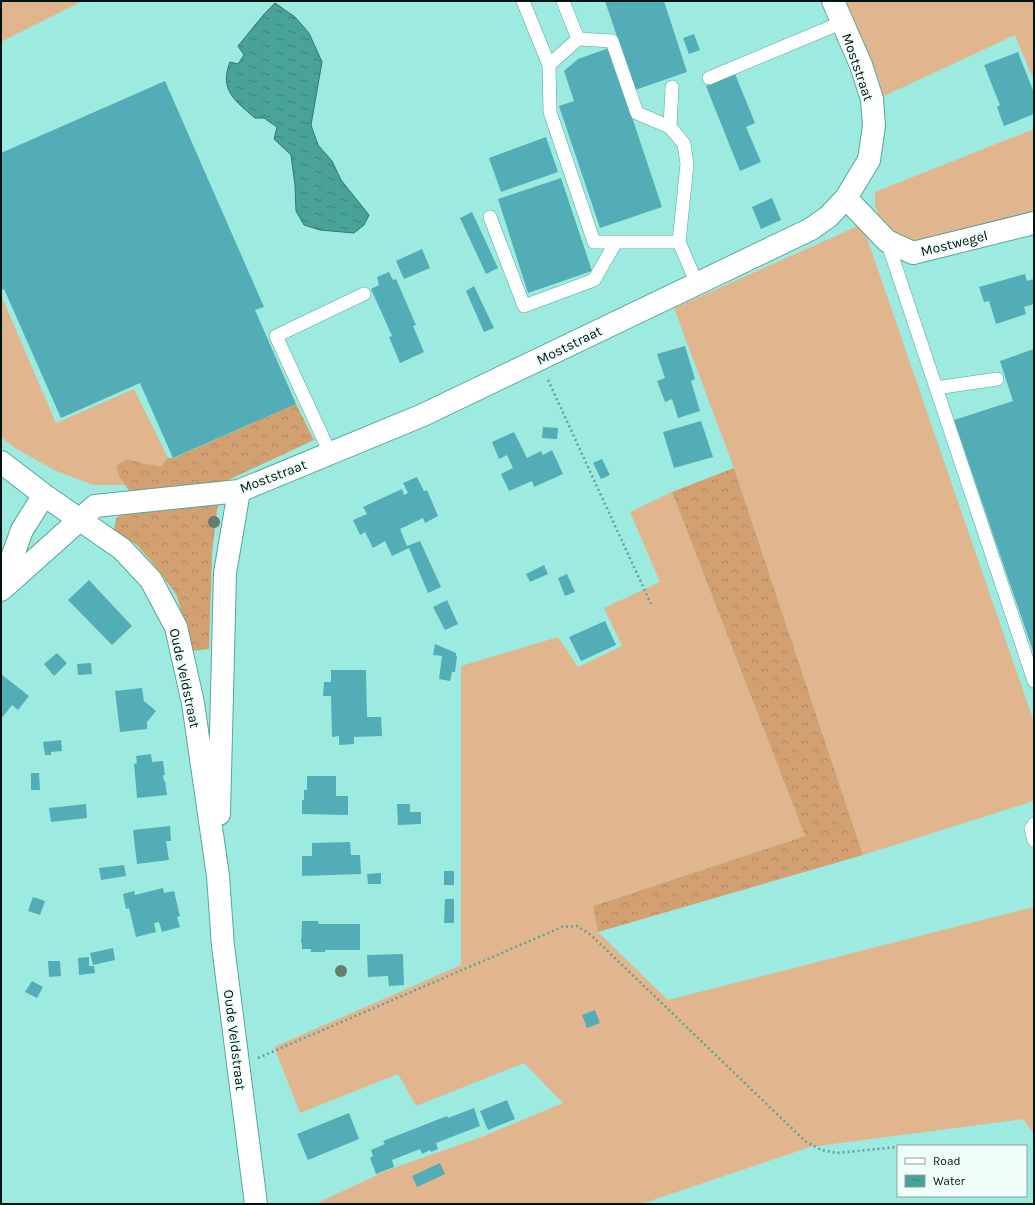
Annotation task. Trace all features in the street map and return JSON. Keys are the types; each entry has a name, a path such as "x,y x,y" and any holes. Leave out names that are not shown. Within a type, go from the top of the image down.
{"street":[{"name":"Moststraat","path":"1,589 95,506 239,491 423,415 811,229 828,217 846,198 869,160 874,126 872,99 861,65 833,1"},
{"name":"Mostwegel","path":"846,198 887,241 913,253 1034,223"},
{"name":"Oude Veldstraat","path":"1,462 44,496 122,549 151,580 176,627 192,703 218,876 223,946 256,1204"},
{"name":"Oude Veldstraat","path":"218,876 225,573 239,491"},
{"path":"1,589 22,530 44,496"}],"lane":[{"path":"523,1 549,65 550,112 594,242 679,242"},
{"path":"563,1 578,39"},
{"path":"709,78 843,22"},
{"path":"549,65 578,39 612,41 637,113 670,127 684,144 687,164 679,242 697,284"},
{"path":"670,127 672,87"},
{"path":"490,217 524,306 594,280 616,242"},
{"path":"887,241 1034,680"},
{"path":"330,453 276,336 364,294"},
{"path":"936,388 996,379"},
{"path":"1034,824 1031,829 1034,840"}],"path":[{"path":"538,360 651,604"},
{"path":"238,1062 260,1058 562,927 577,926 591,935 805,1141 821,1150 836,1153 897,1147"}],"shaded area":[{"path":"1,1 80,1 81,2 1,42"},
{"path":"845,1 1034,1 1034,81 1015,35 882,97 879,79"},
{"path":"1034,129 1034,213 920,244 899,237 882,224 875,206 875,192"},
{"path":"858,226 867,238 1034,722 1034,801 863,855 734,468 674,308"},
{"path":"1,295 56,423 134,389 168,458 161,466 127,459 120,478 125,485 93,485 54,470 15,448 1,437"},
{"path":"672,492 805,836 593,906 598,932 668,1000 1034,907 1034,1134 1023,1119 810,1147 641,1204 315,1204 388,1170 484,1136 563,1103 524,1063 416,1106 398,1074 300,1113 274,1047 461,965 461,666 558,637 578,667 622,646 604,608 660,582 630,512"}],"green space":[{"path":"296,404 314,440 228,480 217,510 212,554 209,649 192,651 177,596 160,572 137,545 114,531 116,518 125,513 143,510 120,478 116,466 127,459 161,466 168,458 174,458"},
{"path":"734,468 863,855 598,932 593,906 805,836 672,492"}],"water":[{"path":"275,3 295,17 309,33 322,62 311,125 318,145 332,161 341,180 369,215 364,225 354,233 320,230 304,225 296,211 295,185 291,155 274,139 277,127 264,118 255,118 235,100 228,88 226,80 230,62 238,64 244,55 238,46"}],"building":[{"path":"605,1 664,1 687,72 635,90"},
{"path":"694,34 700,50 689,54 683,38"},
{"path":"609,48 662,207 600,228 559,106 574,101 564,71 578,59"},
{"path":"1018,52 1034,93 1034,114 1004,126 997,107 1000,105 984,65"},
{"path":"735,74 755,123 746,127 761,162 740,171 706,86"},
{"path":"165,81 264,307 255,310 296,404 173,458 140,383 61,418 4,289 1,290 1,153"},
{"path":"546,137 558,172 501,192 489,158"},
{"path":"561,178 592,271 528,293 498,199"},
{"path":"772,198 781,220 761,229 752,207"},
{"path":"472,212 498,268 486,274 460,218"},
{"path":"422,249 430,268 404,279 396,261"},
{"path":"389,272 393,280 396,279 416,325 413,326 424,352 400,363 389,337 392,336 371,289 379,285 377,277"},
{"path":"1025,274 1027,281 1034,279 1034,304 1024,307 1026,314 996,324 989,301 984,302 979,287"},
{"path":"474,286 494,328 484,332 466,291"},
{"path":"685,346 695,379 691,381 700,411 678,418 672,399 665,402 657,381 665,378 657,354"},
{"path":"1034,349 1034,654 954,420 1013,401 1000,361"},
{"path":"701,421 713,457 674,468 663,432"},
{"path":"543,427 558,428 557,439 542,438"},
{"path":"514,432 527,458 541,451 543,455 552,450 563,474 534,487 532,481 509,491 501,474 513,468 507,455 499,459 492,442"},
{"path":"602,459 610,475 601,479 593,463"},
{"path":"417,477 424,491 427,490 438,516 425,523 423,518 400,529 407,546 420,541 441,587 428,593 409,548 392,556 385,541 373,548 365,532 360,535 353,520 367,514 363,507 402,489 404,495 408,493 403,483"},
{"path":"544,565 548,574 530,582 526,574"},
{"path":"567,574 575,592 565,596 558,578"},
{"path":"89,580 132,626 112,645 68,600"},
{"path":"447,600 458,624 445,630 433,607"},
{"path":"605,621 616,645 581,661 569,637"},
{"path":"435,644 456,653 455,672 452,672 450,681 439,679 442,656 433,655"},
{"path":"57,653 67,663 54,676 44,664"},
{"path":"91,663 92,674 78,675 77,664"},
{"path":"331,670 366,670 367,717 381,717 382,736 354,737 354,744 339,745 339,736 332,737 331,696 323,696 324,682 331,682"},
{"path":"1,674 29,696 18,710 12,705 1,719"},
{"path":"142,688 144,701 156,711 147,722 147,729 120,732 115,691"},
{"path":"61,740 62,751 51,752 51,755 45,755 43,742"},
{"path":"151,754 152,762 163,761 165,775 163,775 167,795 137,798 134,764 137,763 136,756"},
{"path":"31,773 39,773 40,790 31,790"},
{"path":"307,776 336,776 336,796 348,796 348,815 302,814 304,790 307,790"},
{"path":"86,804 87,818 51,822 49,808"},
{"path":"397,804 410,804 410,812 421,812 421,824 398,825"},
{"path":"170,826 171,841 166,841 169,860 137,864 133,830"},
{"path":"350,842 351,855 360,855 361,874 302,876 302,856 312,856 312,843"},
{"path":"124,865 126,876 101,880 99,868"},
{"path":"444,871 454,871 454,885 444,885"},
{"path":"381,873 381,884 368,884 367,874"},
{"path":"163,888 164,893 174,891 180,916 177,917 180,927 162,932 159,922 154,923 156,932 136,937 129,908 126,909 123,894 134,891 135,895"},
{"path":"33,897 45,901 40,915 28,911"},
{"path":"445,899 454,899 454,923 444,923"},
{"path":"302,921 318,921 319,924 360,924 360,950 325,950 325,952 311,952 311,949 302,949"},
{"path":"113,948 115,960 93,965 90,953"},
{"path":"403,954 404,985 389,986 388,976 368,977 367,955"},
{"path":"89,957 89,966 94,966 95,973 79,975 78,958"},
{"path":"48,961 60,961 61,976 49,977"},
{"path":"32,981 43,987 37,998 25,992"},
{"path":"595,1010 600,1023 587,1028 582,1015"},
{"path":"507,1100 515,1119 488,1130 480,1111"},
{"path":"474,1108 480,1126 436,1143 438,1149 431,1152 430,1150 422,1154 420,1149 392,1160 394,1167 376,1174 370,1158 373,1156 371,1150 385,1144 383,1141 447,1116 448,1118"},
{"path":"349,1113 359,1139 308,1160 297,1134"},
{"path":"440,1163 445,1174 417,1187 412,1176"}]}
